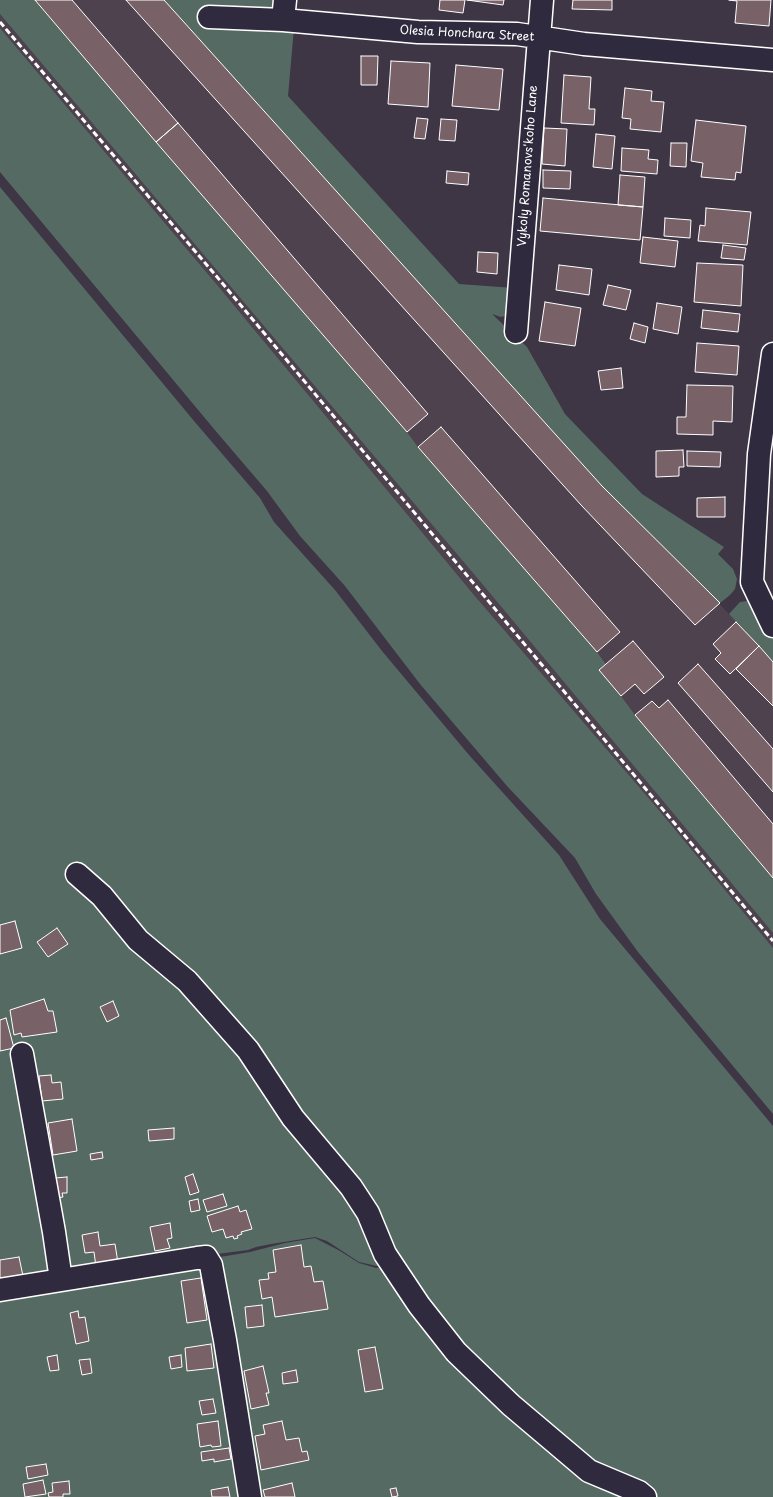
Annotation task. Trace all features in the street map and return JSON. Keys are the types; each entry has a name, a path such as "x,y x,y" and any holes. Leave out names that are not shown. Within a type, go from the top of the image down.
{"street":[{"name":"Vykoly Romanovs'koho Lane","path":"516,332 542,0"},
{"name":"Olesia Honchara Street","path":"209,17 284,10 418,32 517,34 584,44 773,60"},
{"path":"773,354 759,454 763,582 773,626"},
{"path":"77,874 102,896 138,940 187,981 248,1050 293,1118 350,1187 368,1213 388,1258 419,1305 456,1352 511,1405 589,1471 639,1492 645,1497"},
{"path":"22,1054 54,1232 61,1280"},
{"path":"0,1290 197,1258 206,1258 211,1265 250,1497"}],"shaded area":[{"path":"35,0 164,0 773,662 773,878 635,715 599,670 606,663 597,652 418,447 407,432"},
{"path":"0,14 484,586 773,933 773,948 658,809 474,595 218,286 0,28"}],"green space":[{"path":"0,0 35,0 407,432 418,447 597,652 606,664 599,670 635,715 773,878 773,933 484,586 0,14"},
{"path":"164,0 278,0 294,28 288,96 459,284 514,288 508,315 501,317 492,314 527,347 565,414 642,494 724,547 718,554 733,569 737,579 735,589 730,595 720,603 602,486"},
{"path":"0,28 218,286 474,595 658,809 773,948 773,1114 638,952 596,894 575,858 507,786 420,684 345,586 300,536 267,491 0,172"},
{"path":"0,187 194,421 260,498 274,522 335,590 382,651 469,755 559,855 600,919 773,1126 773,1497 655,1497 646,1489 596,1465 560,1441 501,1390 452,1340 404,1276 373,1217 345,1174 290,1106 243,1038 187,974 139,934 107,895 78,869 70,873 98,900 144,954 178,983 223,1028 364,1216 383,1263 377,1266 359,1262 327,1241 315,1237 271,1244 248,1250 209,1255 194,1255 0,1286"},
{"path":"747,601 756,606 773,633 773,662 729,614 740,602"},
{"path":"315,1238 359,1263 376,1268 384,1266 430,1328 636,1497 255,1497 214,1258"},
{"path":"204,1260 246,1497 0,1497 0,1294"}],"building":[{"path":"35,0 72,0 178,123 156,142"},
{"path":"126,0 164,0 602,486 720,603 695,625 581,505"},
{"path":"440,0 465,0 463,13 439,10"},
{"path":"467,0 504,0 503,5"},
{"path":"573,0 612,0 612,10 572,9"},
{"path":"729,0 771,0 769,26 735,23 737,1"},
{"path":"361,56 378,56 377,85 361,85"},
{"path":"391,61 430,63 428,107 388,104"},
{"path":"456,65 503,69 499,110 452,106"},
{"path":"564,75 591,77 589,109 595,109 594,125 561,123"},
{"path":"625,88 652,91 651,101 664,102 661,132 630,129 631,119 622,118"},
{"path":"417,118 428,119 425,139 414,138"},
{"path":"441,119 457,120 455,141 439,140"},
{"path":"696,120 746,126 741,173 736,172 735,180 701,177 703,163 691,161"},
{"path":"178,123 428,414 407,432 156,142"},
{"path":"544,128 567,129 565,166 542,164"},
{"path":"596,134 615,136 612,169 593,167"},
{"path":"671,143 687,143 686,167 670,166"},
{"path":"622,148 649,150 648,159 658,160 657,174 621,171"},
{"path":"543,170 571,171 570,189 543,188"},
{"path":"447,171 469,173 468,185 446,183"},
{"path":"620,175 645,177 643,207 618,205"},
{"path":"543,198 643,207 640,240 540,231"},
{"path":"706,208 751,212 747,245 698,241 700,225 705,226"},
{"path":"665,218 691,220 690,238 664,236"},
{"path":"643,237 678,241 675,267 640,263"},
{"path":"723,245 746,248 744,260 721,258"},
{"path":"478,252 498,253 497,274 477,272"},
{"path":"697,263 743,265 741,306 694,302"},
{"path":"559,265 592,269 589,295 556,290"},
{"path":"608,285 631,290 626,310 603,305"},
{"path":"545,302 581,308 575,346 539,341"},
{"path":"657,303 682,307 678,334 653,329"},
{"path":"703,310 740,314 738,332 701,328"},
{"path":"634,323 648,327 645,343 630,339"},
{"path":"697,343 739,346 737,375 695,372"},
{"path":"621,368 623,388 601,390 598,371"},
{"path":"687,385 733,386 732,422 713,421 713,435 677,434 677,417 686,417"},
{"path":"441,427 620,632 597,652 418,447"},
{"path":"683,450 684,467 679,467 679,476 656,477 656,451"},
{"path":"687,451 721,452 720,467 687,466"},
{"path":"725,497 725,517 697,517 697,498"},
{"path":"736,622 759,646 730,674 715,659 721,653 713,644"},
{"path":"633,641 664,677 644,694 635,684 621,696 599,670"},
{"path":"759,646 773,662 773,706 736,669"},
{"path":"698,664 773,749 773,792 678,683"},
{"path":"668,700 773,824 773,878 635,715 652,701 659,708"},
{"path":"15,921 22,948 0,954 0,925"},
{"path":"57,928 68,944 48,957 37,942"},
{"path":"44,999 48,1011 53,1011 57,1032 22,1037 21,1033 14,1035 10,1010"},
{"path":"113,1001 119,1016 107,1022 100,1007"},
{"path":"6,1018 14,1048 0,1051 0,1020"},
{"path":"51,1075 52,1083 61,1082 63,1099 42,1101 39,1076"},
{"path":"72,1119 77,1151 53,1155 48,1123"},
{"path":"174,1128 174,1139 149,1141 148,1130"},
{"path":"102,1152 103,1158 91,1160 90,1154"},
{"path":"193,1174 199,1192 190,1195 185,1177"},
{"path":"67,1177 67,1193 62,1193 63,1197 56,1198 55,1178"},
{"path":"223,1194 227,1206 207,1212 203,1200"},
{"path":"198,1199 200,1210 191,1212 189,1201"},
{"path":"238,1206 240,1212 246,1210 252,1229 241,1232 242,1234 237,1236 238,1238 234,1239 233,1236 226,1238 223,1229 212,1232 207,1216"},
{"path":"170,1223 172,1238 167,1239 170,1248 155,1251 150,1227"},
{"path":"98,1232 100,1246 115,1244 118,1263 96,1267 94,1252 85,1253 82,1235"},
{"path":"301,1245 304,1267 311,1266 314,1282 323,1281 328,1309 275,1317 272,1297 262,1299 259,1280 269,1279 268,1273 276,1272 273,1250"},
{"path":"19,1257 23,1276 0,1280 0,1260"},
{"path":"201,1278 207,1320 187,1323 181,1281"},
{"path":"262,1305 264,1326 247,1328 245,1307"},
{"path":"78,1311 79,1318 85,1317 89,1341 76,1344 70,1313"},
{"path":"211,1344 214,1368 187,1371 185,1348"},
{"path":"375,1347 383,1389 365,1392 358,1350"},
{"path":"57,1355 59,1370 50,1371 47,1357"},
{"path":"181,1355 182,1367 171,1369 169,1357"},
{"path":"90,1359 92,1373 82,1375 79,1360"},
{"path":"263,1366 269,1393 266,1393 269,1405 251,1409 244,1371"},
{"path":"296,1370 298,1382 283,1384 282,1373"},
{"path":"213,1399 216,1413 202,1415 199,1401"},
{"path":"218,1421 221,1446 212,1447 211,1445 200,1447 197,1424"},
{"path":"282,1421 286,1440 299,1438 302,1452 307,1451 309,1460 261,1470 255,1436 265,1434 263,1425"},
{"path":"229,1448 231,1459 214,1462 214,1459 202,1461 201,1452"},
{"path":"46,1464 48,1475 28,1479 26,1467"},
{"path":"43,1480 46,1494 25,1497 23,1484"},
{"path":"69,1481 70,1494 63,1494 63,1497 49,1497 48,1493 53,1492 52,1483"},
{"path":"292,1483 295,1497 265,1497 263,1490"},
{"path":"228,1487 230,1497 212,1497 211,1490"},
{"path":"396,1488 398,1496 392,1497 390,1489"}],"railway":[{"path":"0,22 223,284 773,941"}]}
